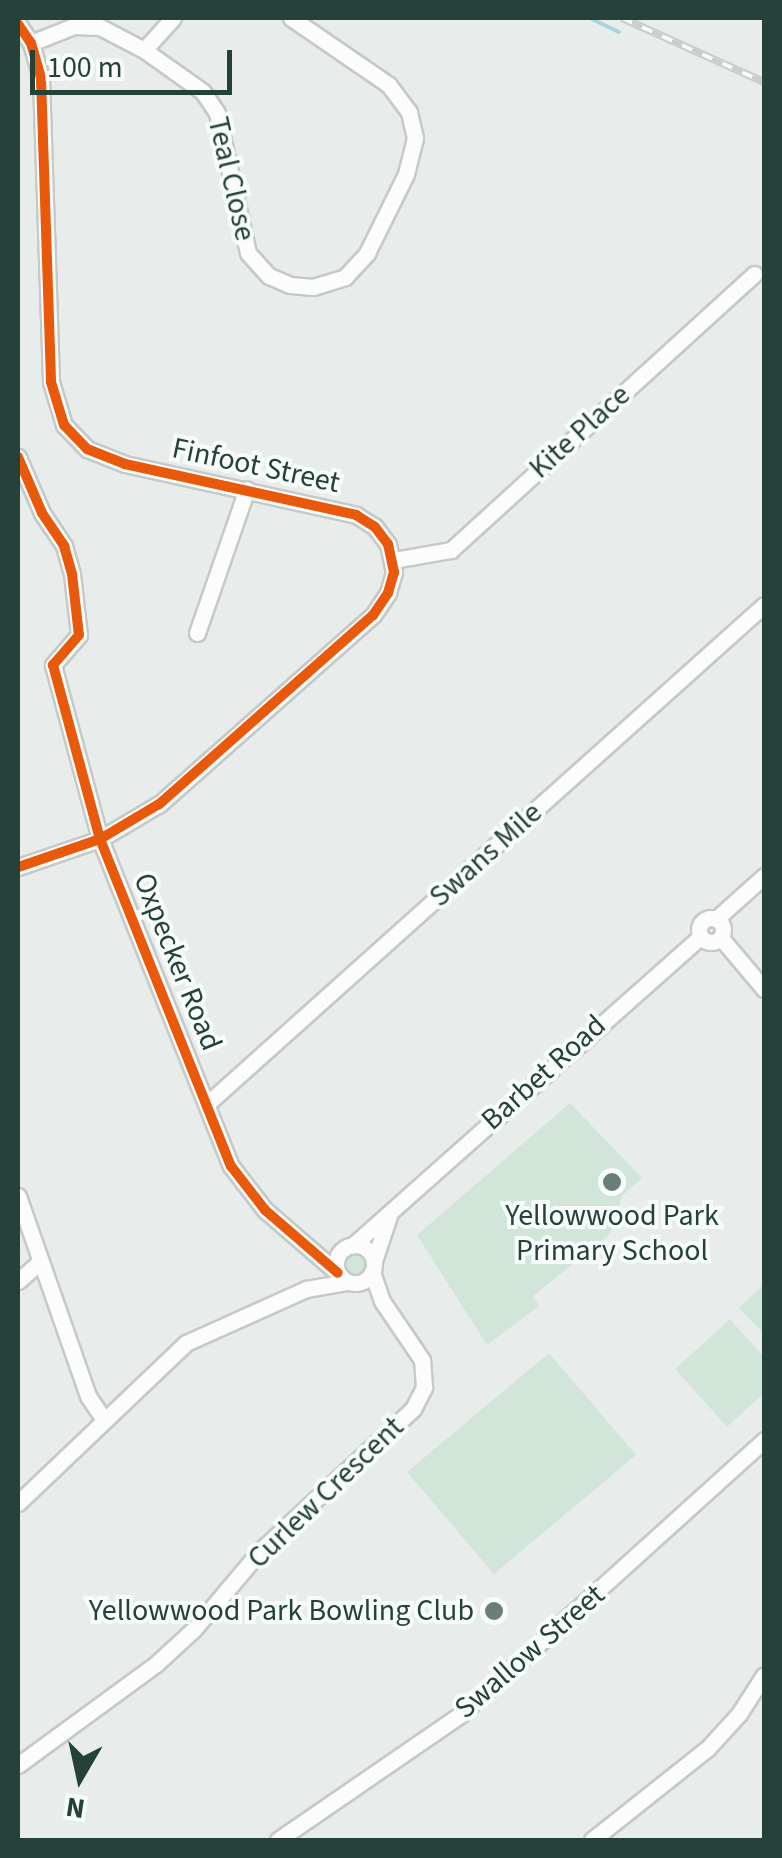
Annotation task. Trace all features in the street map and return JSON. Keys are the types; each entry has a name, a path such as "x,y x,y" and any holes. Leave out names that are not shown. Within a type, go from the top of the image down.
{"street":[{"path":"144,50 173,18"},
{"name":"Teal Close","path":"31,43 87,25 111,30 203,92 215,106 244,243 252,262 268,276 290,285 326,285 345,277 367,253 406,174 414,130 405,104 389,85 292,18"},
{"name":"Finfoot Street","path":"18,24 31,43 41,80 51,382 58,412 75,439 104,458 339,508 366,519 388,544 393,560"},
{"name":"Kite Place","path":"393,560 451,550 754,274"},
{"name":"Oxpecker Road","path":"18,458 42,513 64,546 72,574 80,635 52,665 100,839 243,1186 308,1248"},
{"path":"196,633 247,488"},
{"path":"18,867 100,839 159,804 373,615 392,583 393,560"},
{"name":"Swans Mile","path":"208,1104 764,606"},
{"path":"721,938 709,943 700,937 701,923 716,919 764,876"},
{"path":"716,919 722,926 721,938 764,989"},
{"name":"Barbet Road","path":"340,1270 352,1246 700,937"},
{"path":"18,1196 88,1396 102,1418"},
{"name":"Barbet Road","path":"373,1267 391,1212"},
{"path":"18,1503 102,1418 186,1343 340,1270 364,1281 373,1267 368,1250 352,1246"},
{"name":"Curlew Crescent","path":"308,1248 382,1301"},
{"path":"18,1281 39,1263"},
{"name":"Curlew Crescent","path":"18,1764 146,1672 194,1629 260,1551 397,1426 421,1398 425,1373 422,1360 382,1301 373,1267"},
{"name":"Swallow Street","path":"278,1840 461,1714 764,1440"},
{"path":"592,1840 707,1749 739,1714 764,1675"}],"green space":[{"path":"570,1103 642,1178 622,1196 610,1234 533,1296 539,1306 487,1345 417,1235"},
{"path":"355,1250 364,1254 368,1263 364,1272 355,1276 346,1272 342,1263 346,1254"},
{"path":"764,1284 764,1334 739,1308"},
{"path":"730,1319 764,1357 764,1393 727,1427 675,1369"},
{"path":"549,1353 636,1455 494,1574 407,1472"}],"waterway":[{"path":"590,18 619,32"}],"railway":[{"path":"622,18 764,82"}],"cycle path":[{"path":"18,24 31,43 41,79 51,382 64,425 87,449 125,464 356,515 375,527 388,544 394,572 388,593 373,615 159,804 100,839 18,867"},
{"path":"18,457 42,513 64,546 72,574 79,635 53,665 100,839 231,1166 265,1210 338,1273"}],"place":[{"name":"Yellowwood Park Primary School","path":"612,1182"},
{"name":"Yellowwood Park Bowling Club","path":"494,1611"}]}
